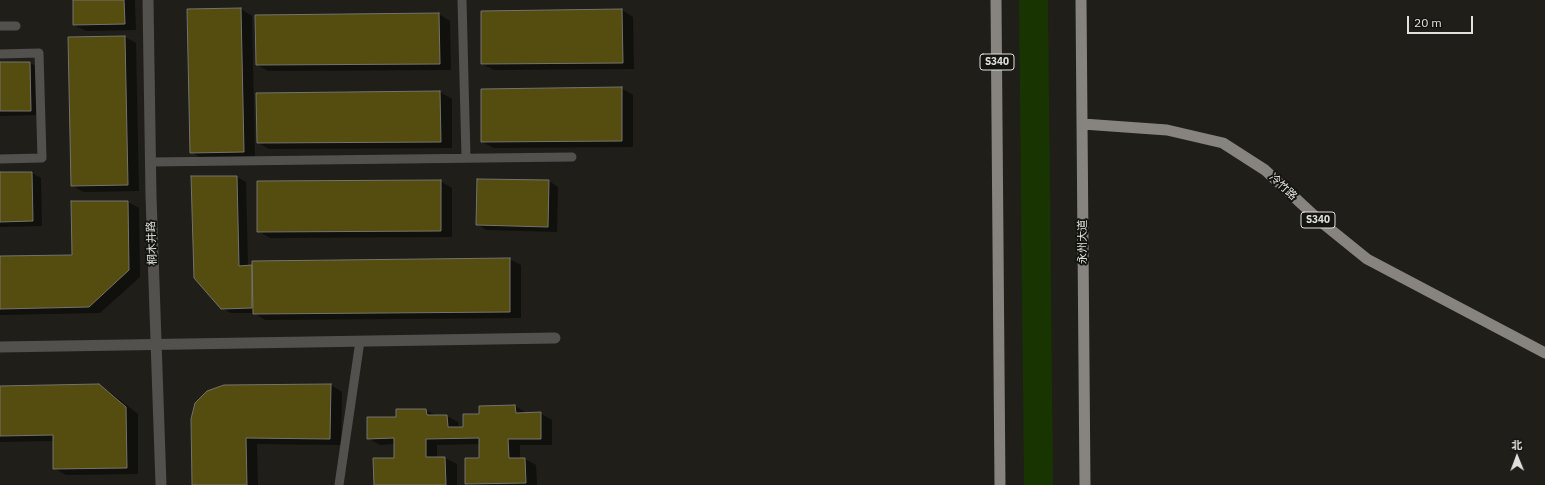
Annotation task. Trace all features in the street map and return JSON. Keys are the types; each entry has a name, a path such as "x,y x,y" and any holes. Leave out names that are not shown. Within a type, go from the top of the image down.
{"main road":[{"name":"S340","path":"996,0 1000,485"},
{"name":"永州大道","path":"1081,0 1085,485"},
{"name":"冷竹路","path":"1083,124 1167,130 1223,143 1265,170 1320,221 1367,259 1545,353"}],"street":[{"name":"桐木井路","path":"148,0 150,162 161,485"},
{"path":"0,347 554,338"}],"lane":[{"path":"462,0 466,158"},
{"path":"0,26 16,26"},
{"path":"0,54 39,53 42,158 0,159"},
{"path":"150,162 572,157"},
{"path":"338,485 360,341"}],"green space":[{"path":"1019,0 1048,0 1053,485 1024,485"}],"building":[{"path":"73,0 124,0 125,24 73,25"},
{"path":"241,8 244,152 190,153 187,9"},
{"path":"622,9 623,63 481,64 481,11"},
{"path":"439,13 440,64 256,65 255,15"},
{"path":"125,36 128,185 71,186 68,37"},
{"path":"0,62 30,62 31,111 0,111"},
{"path":"622,87 622,141 481,142 481,89"},
{"path":"440,91 441,142 257,143 256,93"},
{"path":"0,172 32,172 33,221 0,222"},
{"path":"191,176 237,176 239,266 252,265 252,308 221,309 194,278"},
{"path":"477,179 549,180 548,227 476,225"},
{"path":"441,180 441,231 257,232 257,181"},
{"path":"71,201 128,201 129,270 89,307 0,309 0,256 72,255"},
{"path":"510,258 510,312 253,314 252,261"},
{"path":"99,384 126,407 127,468 53,469 53,435 0,436 0,386"},
{"path":"331,384 330,439 246,438 247,485 192,485 191,419 195,403 207,391 224,385"},
{"path":"515,405 516,413 541,412 541,439 508,439 509,458 525,458 526,483 465,484 465,458 479,458 479,438 426,439 426,457 445,457 446,485 374,485 373,458 394,458 394,438 367,439 367,417 396,417 396,409 426,409 427,415 447,415 448,427 463,427 463,414 479,414 479,406"}]}
